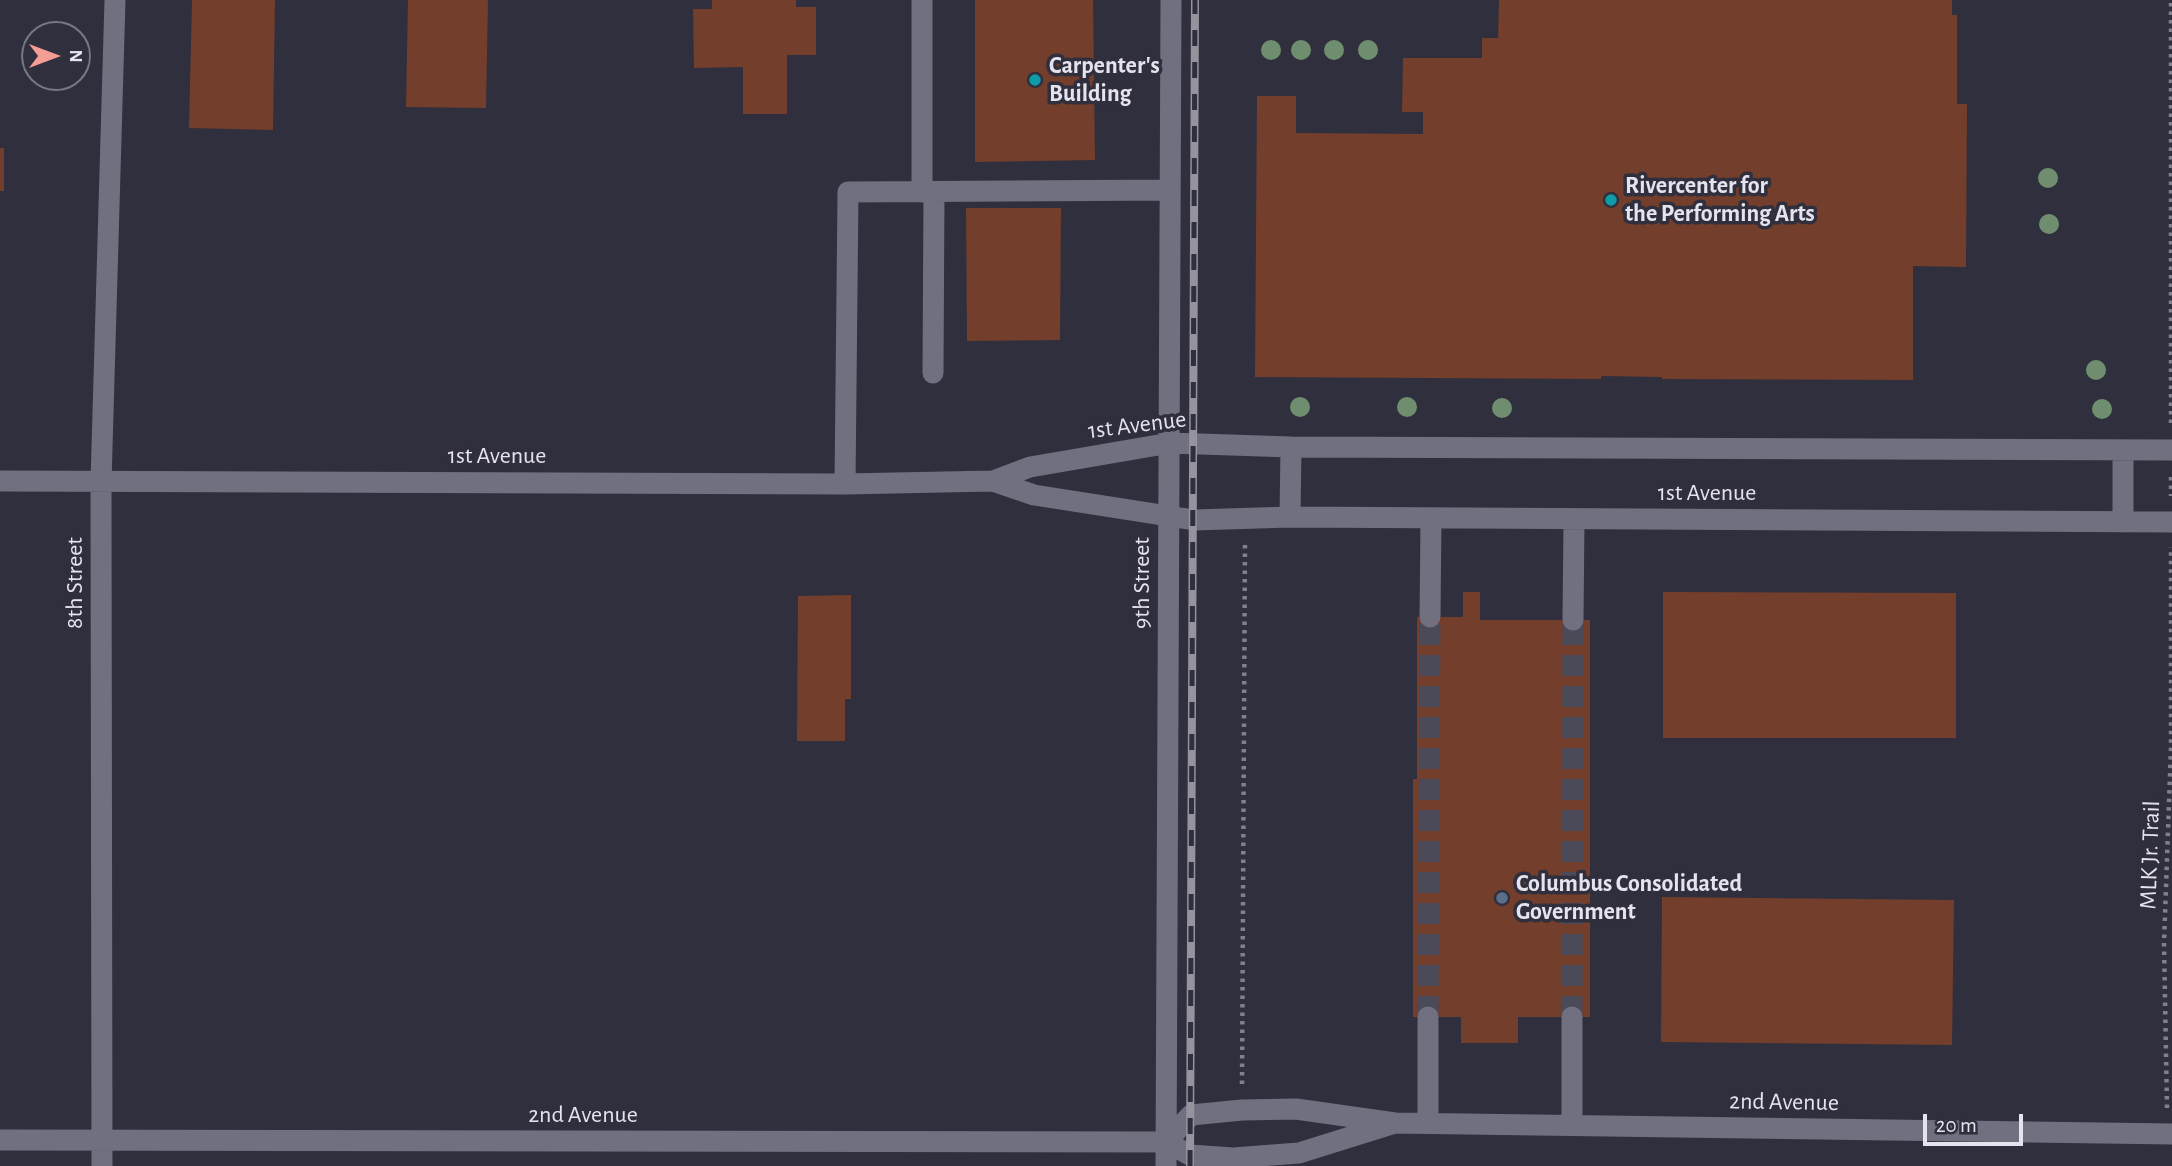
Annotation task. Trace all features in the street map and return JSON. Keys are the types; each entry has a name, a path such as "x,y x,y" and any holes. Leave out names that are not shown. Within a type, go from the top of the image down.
{"street":[{"name":"8th Street","path":"102,1166 101,482 115,0"},
{"path":"922,0 933,373"},
{"name":"9th Street","path":"1166,1166 1171,0"},
{"path":"845,484 848,192 1170,190"},
{"name":"1st Avenue","path":"0,481 845,484 993,481 1030,467 1170,443 1291,447 2171,450"},
{"path":"1290,517 1291,447"},
{"path":"2123,450 2123,522"},
{"name":"1st Avenue","path":"993,481 1034,495 1194,520 1290,517 2171,522"},
{"path":"1430,617 1431,518"},
{"path":"1573,620 1574,519"},
{"path":"1428,1017 1428,1123"},
{"path":"1572,1017 1572,1125"},
{"name":"2nd Avenue","path":"1166,1142 1191,1115 1296,1109 1395,1123 2169,1134"},
{"name":"2nd Avenue","path":"0,1140 1166,1142 1190,1155 1233,1157 1299,1153 1395,1123"}],"path":[{"name":"MLK Jr. Trail","path":"2169,1134 2164,943 2171,747 2171,0"},
{"path":"1242,1110 1245,518"}],"building":[{"path":"192,0 275,0 273,130 189,128"},
{"path":"408,0 488,0 486,108 406,107"},
{"path":"712,0 796,0 796,7 816,7 816,55 787,55 787,114 743,114 743,67 694,68 693,9 712,9"},
{"name":"Carpenter's Building","path":"975,0 1093,0 1095,160 975,162"},
{"name":"Rivercenter for the Performing Arts","path":"1499,0 1952,0 1952,15 1957,15 1957,104 1967,104 1966,267 1913,266 1913,380 1662,379 1601,376 1601,379 1255,377 1257,96 1296,96 1296,133 1423,134 1423,112 1402,112 1403,58 1482,58 1482,38 1498,38"},
{"path":"0,148 4,148 4,191 0,191"},
{"path":"966,208 1061,208 1060,340 967,341"},
{"name":"Columbus Consolidated Government","path":"1463,592 1480,592 1480,620 1590,620 1590,1017 1518,1017 1518,1043 1461,1043 1461,1017 1413,1017 1413,779 1417,779 1417,617 1463,617"},
{"path":"1663,592 1956,593 1956,738 1663,738"},
{"path":"851,595 851,699 845,699 845,741 797,741 798,596"},
{"path":"1662,897 1954,900 1952,1045 1661,1042"}],"tunnel":[{"path":"1428,1017 1430,617"},
{"path":"1572,1017 1573,620"}],"railway":[{"path":"1190,1166 1195,0"}],"place":[{"name":"Carpenter's Building","path":"1035,80"},
{"name":"Rivercenter for the Performing Arts","path":"1611,200"},
{"name":"Columbus Consolidated Government","path":"1502,898"}]}
